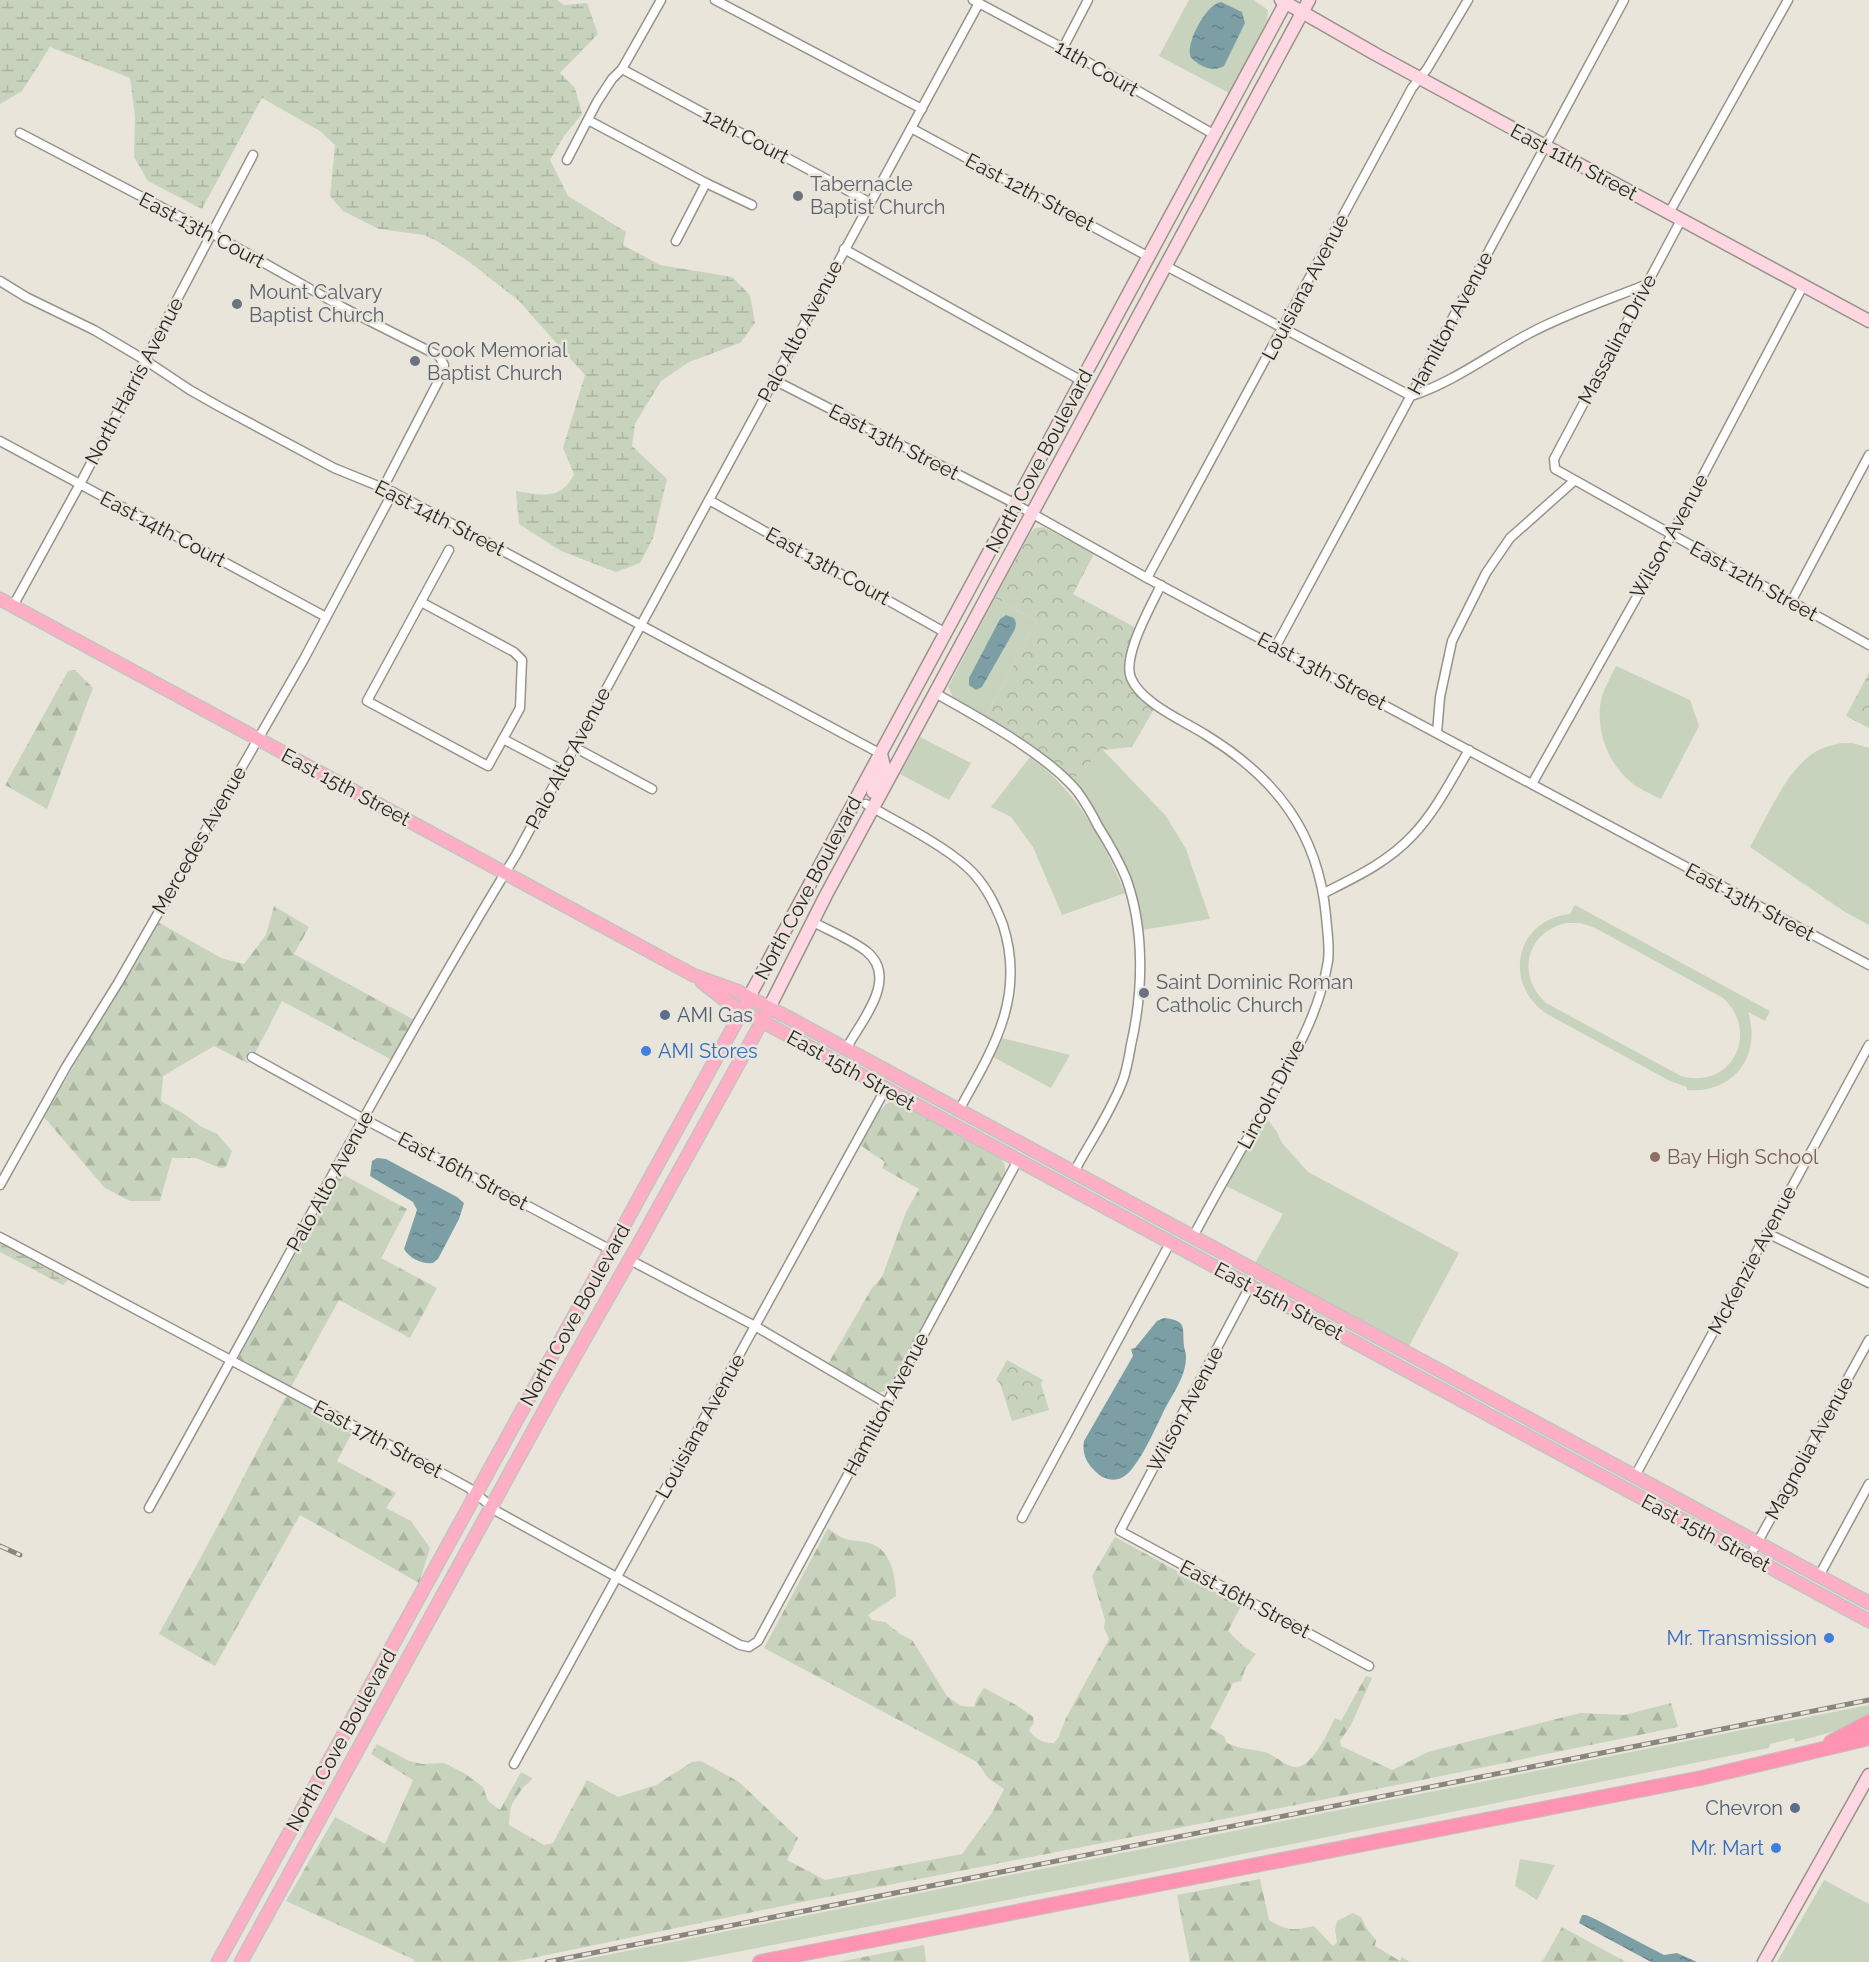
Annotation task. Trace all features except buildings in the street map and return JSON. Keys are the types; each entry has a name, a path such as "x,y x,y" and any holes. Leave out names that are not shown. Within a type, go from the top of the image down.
{"highway":[{"path":"1813,1753 1869,1722"},
{"path":"760,1962 1649,1788 1813,1753 1869,1738"}],"main road":[{"name":"North Cove Boulevard","path":"241,1962 574,1356 762,1022 860,833 870,806 935,693 1309,0"},
{"name":"North Cove Boulevard","path":"218,1962 742,1011 1285,1"},
{"name":"East 11th Street","path":"1285,1 1302,13 1420,79 1869,321"},
{"name":"East 15th Street","path":"0,599 693,975 749,997 893,1074 1869,1603"},
{"path":"870,806 884,764 881,754"},
{"name":"East 15th Street","path":"693,975 730,1004 762,1022 1869,1621"},
{"path":"886,1088 893,1074"},
{"path":"951,1124 959,1110"},
{"path":"1018,1160 1025,1146"},
{"path":"1067,1186 1074,1172"},
{"path":"1170,1243 1178,1228"},
{"path":"1186,1251 1193,1237"},
{"path":"1250,1286 1258,1272"},
{"path":"1318,1323 1326,1309"},
{"path":"1408,1371 1415,1357"},
{"path":"1508,1425 1515,1411"},
{"path":"1627,1490 1635,1476"},
{"path":"1812,1590 1819,1576"},
{"path":"1764,1962 1869,1775"}],"street":[{"path":"567,160 612,79 622,69 661,0"},
{"path":"715,0 921,110"},
{"path":"1063,48 1088,0"},
{"name":"Louisiana Avenue","path":"1147,578 1412,88 1420,79 1468,0"},
{"name":"Hamilton Avenue","path":"1276,646 1624,0"},
{"path":"1669,213 1788,0"},
{"name":"Palo Alto Avenue","path":"149,1508 364,1119 562,770 921,110 976,2"},
{"name":"11th Court","path":"976,2 1063,48 1215,135"},
{"name":"12th Court","path":"622,69 869,202"},
{"path":"588,120 752,205"},
{"name":"East 12th Street","path":"911,128 1149,257"},
{"name":"East 13th Court","path":"20,133 211,233 344,309 439,356 444,364 441,376 383,488"},
{"name":"North Harris Avenue","path":"13,606 80,484 253,155"},
{"path":"676,241 706,183"},
{"name":"Massalina Drive","path":"1554,459 1681,220"},
{"path":"844,249 1082,381"},
{"path":"1166,266 1411,396 1446,382 1530,333 1645,285"},
{"name":"East 14th Street","path":"0,281 145,360 220,407 334,468 393,492 881,754"},
{"name":"Wilson Avenue","path":"1532,784 1671,536 1803,286"},
{"name":"East 13th Street","path":"774,380 1032,514 1869,965"},
{"name":"East 14th Court","path":"0,441 326,617"},
{"path":"1791,602 1869,455"},
{"name":"East 12th Street","path":"1554,459 1555,469 1574,482 1869,645"},
{"path":"1437,733 1440,697 1452,640 1486,573 1510,538 1574,482"},
{"name":"Mercedes Avenue","path":"0,1185 257,739 393,492"},
{"name":"East 13th Court","path":"709,500 946,633"},
{"path":"421,602 514,652 521,658 520,708 488,766 367,701 449,550"},
{"name":"Lincoln Drive","path":"1161,585 1133,644 1131,679 1145,697 1252,766 1275,790 1293,815 1312,856 1324,893 1329,941 1328,960 1312,1016 1289,1064 1193,1237"},
{"path":"935,693 1032,752 1062,777 1087,806 1126,879 1135,916 1139,950 1139,996 1135,1028 1124,1078 1117,1096 1074,1172"},
{"path":"503,739 562,770"},
{"path":"574,747 652,789"},
{"path":"1324,893 1390,856 1413,835 1432,810 1469,750"},
{"path":"870,806 967,867 992,900 1004,929 1011,966 1010,993 1005,1018 997,1040 959,1110"},
{"path":"813,922 864,950 874,959 880,970 881,979 876,995 846,1049"},
{"name":"McKenzie Avenue","path":"1635,1476 1869,1045"},
{"name":"East 16th Street","path":"252,1057 611,1250"},
{"name":"Louisiana Avenue","path":"514,1764 886,1088"},
{"name":"Hamilton Avenue","path":"752,1647 758,1641 1018,1160"},
{"path":"1767,1233 1869,1283"},
{"name":"East 17th Street","path":"0,1237 416,1459 469,1488 491,1508 744,1647 752,1647"},
{"path":"1022,1518 1170,1243"},
{"path":"630,1260 755,1326 886,1403"},
{"name":"Wilson Avenue","path":"1120,1531 1250,1286"},
{"name":"Magnolia Avenue","path":"1750,1556 1869,1340"},
{"path":"1819,1576 1869,1485"},
{"name":"East 16th Street","path":"1120,1531 1369,1666"}],"green space":[{"path":"0,0 557,0 564,5 587,3 598,34 560,73 575,88 582,114 564,136 550,160 568,196 626,232 623,245 660,265 732,277 750,295 755,323 740,343 689,362 661,381 635,424 632,446 667,479 653,538 640,563 616,572 561,551 519,524 516,491 542,494 557,492 569,483 574,474 563,448 585,375 518,300 468,261 437,241 424,235 379,229 343,211 330,196 335,145 320,131 262,98 202,209 148,181 134,157 135,116 130,78 50,47 22,91 0,104"},
{"path":"1189,0 1254,0 1268,10 1267,21 1229,93 1159,56"},
{"path":"1043,527 1094,554 1073,594 1136,628 1127,652 1126,673 1134,692 1154,709 1132,747 1103,750 1073,780 1035,747 985,718 1037,621 995,598 1031,532 1035,528"},
{"path":"995,598 1037,621 985,718 953,697 948,687"},
{"path":"1616,666 1690,700 1699,726 1661,799 1639,788 1623,775 1609,755 1605,744 1601,732 1600,708 1602,696"},
{"path":"75,670 93,688 47,809 5,785 68,671"},
{"path":"1869,673 1869,728 1846,716"},
{"path":"920,737 971,763 949,800 900,774"},
{"path":"1842,743 1853,743 1869,748 1869,925 1845,912 1750,847 1777,797 1802,762 1819,750"},
{"path":"1103,750 1166,816 1186,849 1210,919 1142,930 1130,875 1091,803 1073,780"},
{"path":"1030,757 1062,786 1087,818 1108,854 1125,893 1062,915 1033,847 1011,817 991,807"},
{"path":"1575,905 1770,1011 1765,1021 1748,1012 1751,1043 1740,1069 1718,1086 1704,1090 1687,1090 1687,1087 1670,1081 1547,1014 1533,1001 1524,987 1520,971 1521,955 1527,940 1537,928 1551,919 1570,914","holes":["1567,923 1581,923 1595,928 1723,998 1734,1012 1740,1027 1740,1042 1735,1055 1726,1067 1714,1075 1699,1078 1681,1076 1546,1003 1536,992 1531,980 1528,967 1530,955 1542,935 1553,928"]},
{"path":"274,906 309,927 294,954 416,1021 392,1060 282,1001 255,1053 250,1050 245,1059 249,1064 214,1046 163,1076 161,1101 217,1134 232,1151 226,1167 220,1168 196,1158 172,1158 160,1201 130,1201 105,1188 44,1117 158,922 221,958 244,964 266,935"},
{"path":"1002,1038 1070,1055 1051,1088 993,1057"},
{"path":"889,1102 898,1103 998,1157 1004,1163 1005,1170 1004,1177 892,1384 887,1390 880,1392 861,1385 828,1364 872,1288 882,1277 906,1212 919,1189 882,1168 885,1162 860,1145 877,1113"},
{"path":"1265,1116 1282,1143 1308,1172 1459,1253 1409,1346 1255,1263 1283,1214 1226,1186"},
{"path":"340,1173 407,1209 381,1258 437,1288 410,1338 339,1300 291,1387 238,1359"},
{"path":"0,1243 68,1280 63,1285 0,1252"},
{"path":"1007,1360 1043,1380 1041,1384 1049,1410 1012,1421 1000,1383 996,1380"},
{"path":"286,1396 353,1431 337,1461 396,1493 386,1508 411,1521 430,1548 419,1583 300,1515 215,1666 159,1634"},
{"path":"828,1528 842,1537 870,1543 886,1555 894,1575 896,1596 868,1615 872,1620 885,1622 912,1640 947,1696 961,1706 974,1707 984,1688 1033,1717 1034,1723 1029,1730 1036,1738 1047,1743 1054,1743 1058,1738 1066,1718 1109,1639 1104,1628 1105,1620 1092,1576 1115,1537 1241,1606 1228,1631 1243,1646 1256,1654 1245,1669 1241,1681 1233,1683 1210,1728 1224,1736 1227,1743 1268,1753 1290,1766 1301,1766 1313,1756 1335,1718 1341,1721 1366,1676 1372,1678 1351,1725 1340,1741 1341,1746 1392,1770 1428,1752 1580,1713 1624,1715 1671,1703 1678,1727 513,1962 414,1962 415,1960 286,1901 335,1817 385,1844 413,1780 371,1754 377,1744 409,1761 422,1764 444,1763 464,1773 483,1787 488,1801 500,1810 521,1772 532,1778 513,1802 509,1825 544,1845 553,1843 587,1780 618,1797 656,1785 692,1762 701,1761 739,1782 798,1838 787,1860 825,1880 962,1854 992,1813 1004,1789 988,1778 977,1762 764,1648"},
{"path":"1869,1705 1869,1715 1843,1729 1795,1742 1794,1738 1770,1744 1769,1748 1153,1872 684,1962 571,1962"},
{"path":"1520,1859 1555,1865 1537,1900 1515,1886"},
{"path":"1260,1879 1269,1920 1275,1924 1291,1929 1314,1926 1333,1946 1337,1942 1335,1930 1337,1921 1353,1913 1361,1917 1376,1940 1375,1946 1400,1961 1402,1957 1410,1962 1190,1962 1177,1895"},
{"path":"1824,1880 1869,1904 1869,1962 1777,1962"},
{"path":"1562,1927 1626,1962 1542,1962"},
{"path":"924,1945 926,1962 839,1962"}],"water":[{"path":"1221,2 1242,12 1245,23 1224,66 1211,69 1191,58 1191,44 1193,35 1203,17 1215,4"},
{"path":"1006,615 1014,618 1015,629 982,687 976,690 969,685 969,678 1000,619"},
{"path":"377,1158 386,1159 464,1203 459,1219 438,1259 433,1263 417,1260 404,1249 417,1210 413,1202 370,1176 372,1161"},
{"path":"1164,1318 1177,1321 1182,1326 1186,1355 1184,1371 1140,1458 1123,1477 1115,1480 1107,1479 1089,1464 1084,1453 1084,1441 1133,1356 1131,1349 1135,1348 1157,1321"},
{"path":"1582,1915 1595,1919 1664,1955 1677,1953 1697,1962 1651,1962 1579,1923"}],"railway":[{"path":"0,1546 20,1555"},
{"path":"547,1962 1869,1700"}],"place":[{"name":"Tabernacle Baptist Church","path":"798,196"},
{"name":"Mount Calvary Baptist Church","path":"237,304"},
{"name":"Cook Memorial Baptist Church","path":"415,361"},
{"name":"Saint Dominic Roman Catholic Church","path":"1144,993"},
{"name":"AMI Gas","path":"665,1015"},
{"name":"AMI Stores","path":"646,1051"},
{"name":"Bay High School","path":"1655,1157"},
{"name":"Mr. Transmission","path":"1829,1638"},
{"name":"Chevron","path":"1795,1808"},
{"name":"Mr. Mart","path":"1776,1848"}]}
